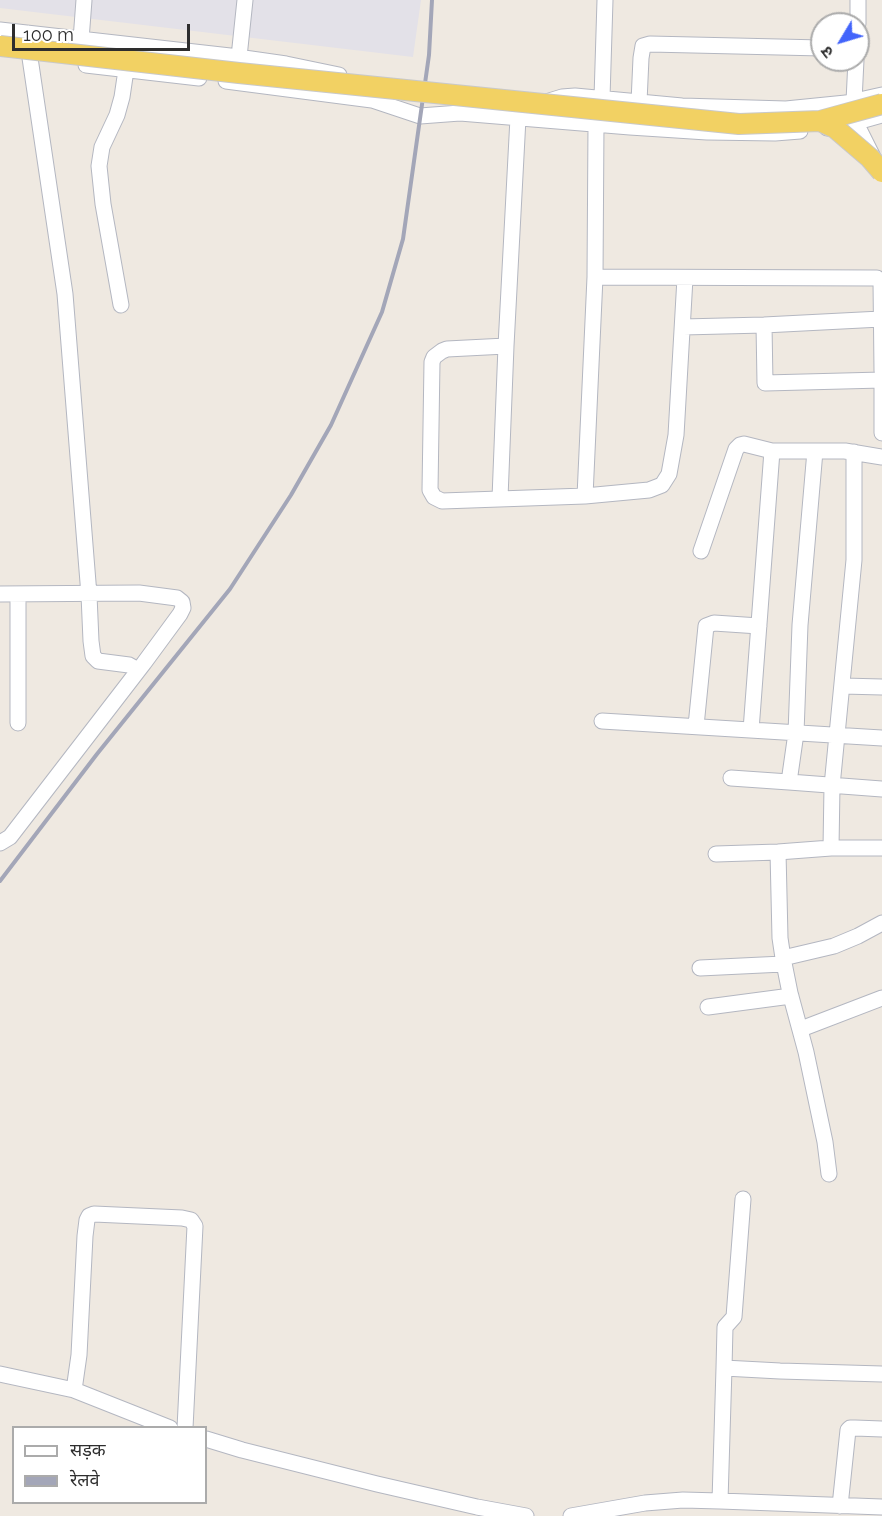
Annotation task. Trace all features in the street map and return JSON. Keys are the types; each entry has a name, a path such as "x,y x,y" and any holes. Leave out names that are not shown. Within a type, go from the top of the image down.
{"main road":[{"path":"0,46 227,72 739,124 820,121 882,104"},
{"path":"820,121 835,128 882,172"}],"street":[{"path":"81,40 84,0"},
{"path":"239,57 246,0"},
{"path":"602,98 604,0"},
{"path":"0,30 286,64 346,77 365,89 372,100"},
{"path":"639,102 640,58 644,46 650,44 810,48"},
{"path":"0,55 372,100 420,116 460,112 707,132 775,133 832,128 882,116"},
{"path":"30,58 65,294 93,656 98,661 129,665 138,670"},
{"path":"121,305 103,204 99,166 102,147 120,106 126,70"},
{"path":"854,72 850,102 856,122 882,177"},
{"path":"520,118 549,100 575,96 682,106 786,109 850,102 882,94"},
{"path":"500,498 506,346 520,118"},
{"path":"585,496 596,277 596,124"},
{"path":"596,277 877,278 881,282 882,371"},
{"path":"506,346 447,349 437,354 432,362 430,490 434,497 442,501 585,496 650,490 662,485 669,474 676,435 685,278"},
{"path":"683,327 881,319"},
{"path":"764,325 765,383 882,380"},
{"path":"882,385 882,433"},
{"path":"701,551 736,448 744,444 772,451 854,452 882,457"},
{"path":"751,730 772,451"},
{"path":"789,782 796,733 800,625 815,451"},
{"path":"831,848 832,786 854,560 854,452"},
{"path":"0,594 139,593 177,598 182,602 183,608 10,837 0,843"},
{"path":"18,594 18,723"},
{"path":"696,726 706,626 714,622 759,626"},
{"path":"843,686 882,687"},
{"path":"602,721 882,738"},
{"path":"731,778 882,789"},
{"path":"716,854 831,848 882,848"},
{"path":"778,852 780,938 783,961 814,1088 829,1174"},
{"path":"700,969 783,961 834,946 882,923"},
{"path":"708,1007 790,996"},
{"path":"801,1029 882,998"},
{"path":"720,1501 725,1326 734,1317 743,1199"},
{"path":"74,1390 79,1355 85,1236 89,1216 94,1214 191,1220 195,1226 185,1426"},
{"path":"724,1368 882,1374"},
{"path":"0,1374 74,1390 165,1426"},
{"path":"840,1506 848,1430 850,1428 882,1429"},
{"path":"207,1439 377,1485 526,1516"},
{"path":"571,1516 645,1503 683,1500 882,1508"}],"shaded area":[{"path":"0,0 421,0 413,57 0,8"}],"railway":[{"path":"0,881 97,754 230,589 291,495 331,425 382,312 403,239 429,55 432,0"}]}
